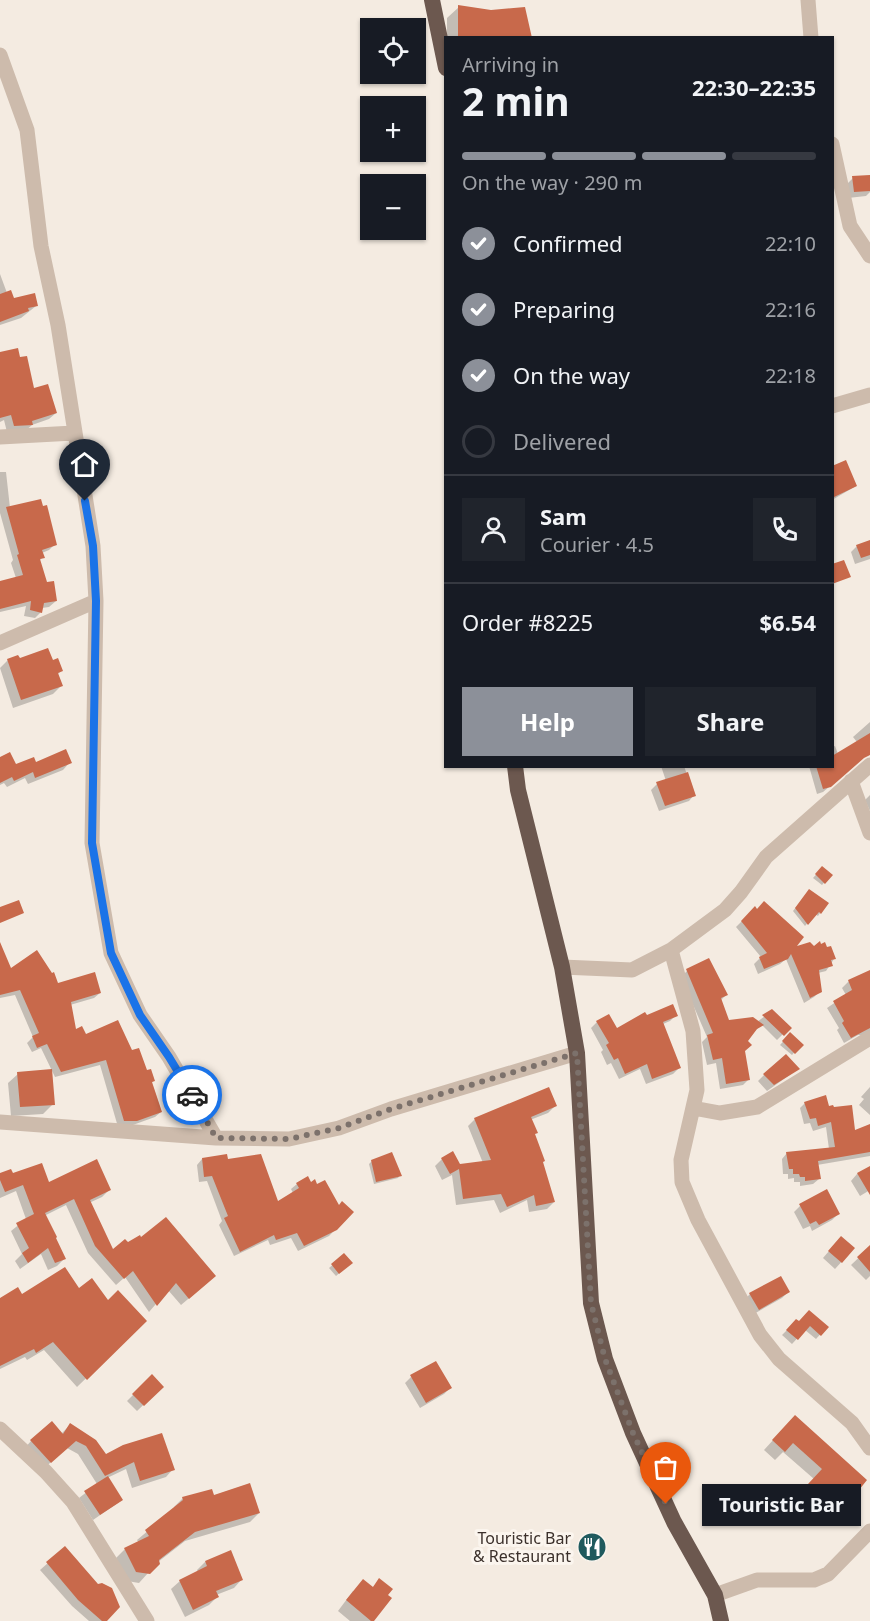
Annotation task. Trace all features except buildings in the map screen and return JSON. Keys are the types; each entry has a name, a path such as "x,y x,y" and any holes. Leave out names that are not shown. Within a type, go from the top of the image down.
{"highway":[{"path":"432,0 444,58"},
{"path":"515,768 518,790 562,967 577,1053 591,1303 605,1359 637,1443 674,1522 714,1595 721,1621"}],"street":[{"path":"808,0 811,36"},
{"path":"0,55 27,130 41,246 58,325 93,546 96,601 92,843 111,953 140,1015 169,1057 216,1138"},
{"path":"834,153 850,226 870,256"},
{"path":"834,405 870,395"},
{"path":"0,437 74,433"},
{"path":"0,643 96,601"},
{"path":"562,967 632,970 671,950 724,910 741,892 766,857 870,765"},
{"path":"851,781 870,833"},
{"path":"671,950 693,1031 697,1090 681,1160 682,1182 698,1220 766,1343 778,1359 852,1423 867,1443"},
{"path":"693,1108 720,1113 757,1107 870,1038"},
{"path":"0,1122 216,1138 289,1139 339,1128 391,1109 577,1053"},
{"path":"0,1429 46,1472 73,1502 147,1621"},
{"path":"714,1595 757,1580 814,1580 828,1574 870,1531"}],"way so far":[{"path":"192,1095 216,1138 289,1139 339,1128 391,1109 577,1053 591,1303 605,1359 633,1433 666,1504"}],"place":[{"name":"Touristic Bar","path":"666,1504"},
{"name":"Touristic Bar & Restaurant","path":"592,1547"}],"route":[{"path":"85,501 93,546 96,601 92,843 111,953 140,1015 192,1095"}]}
